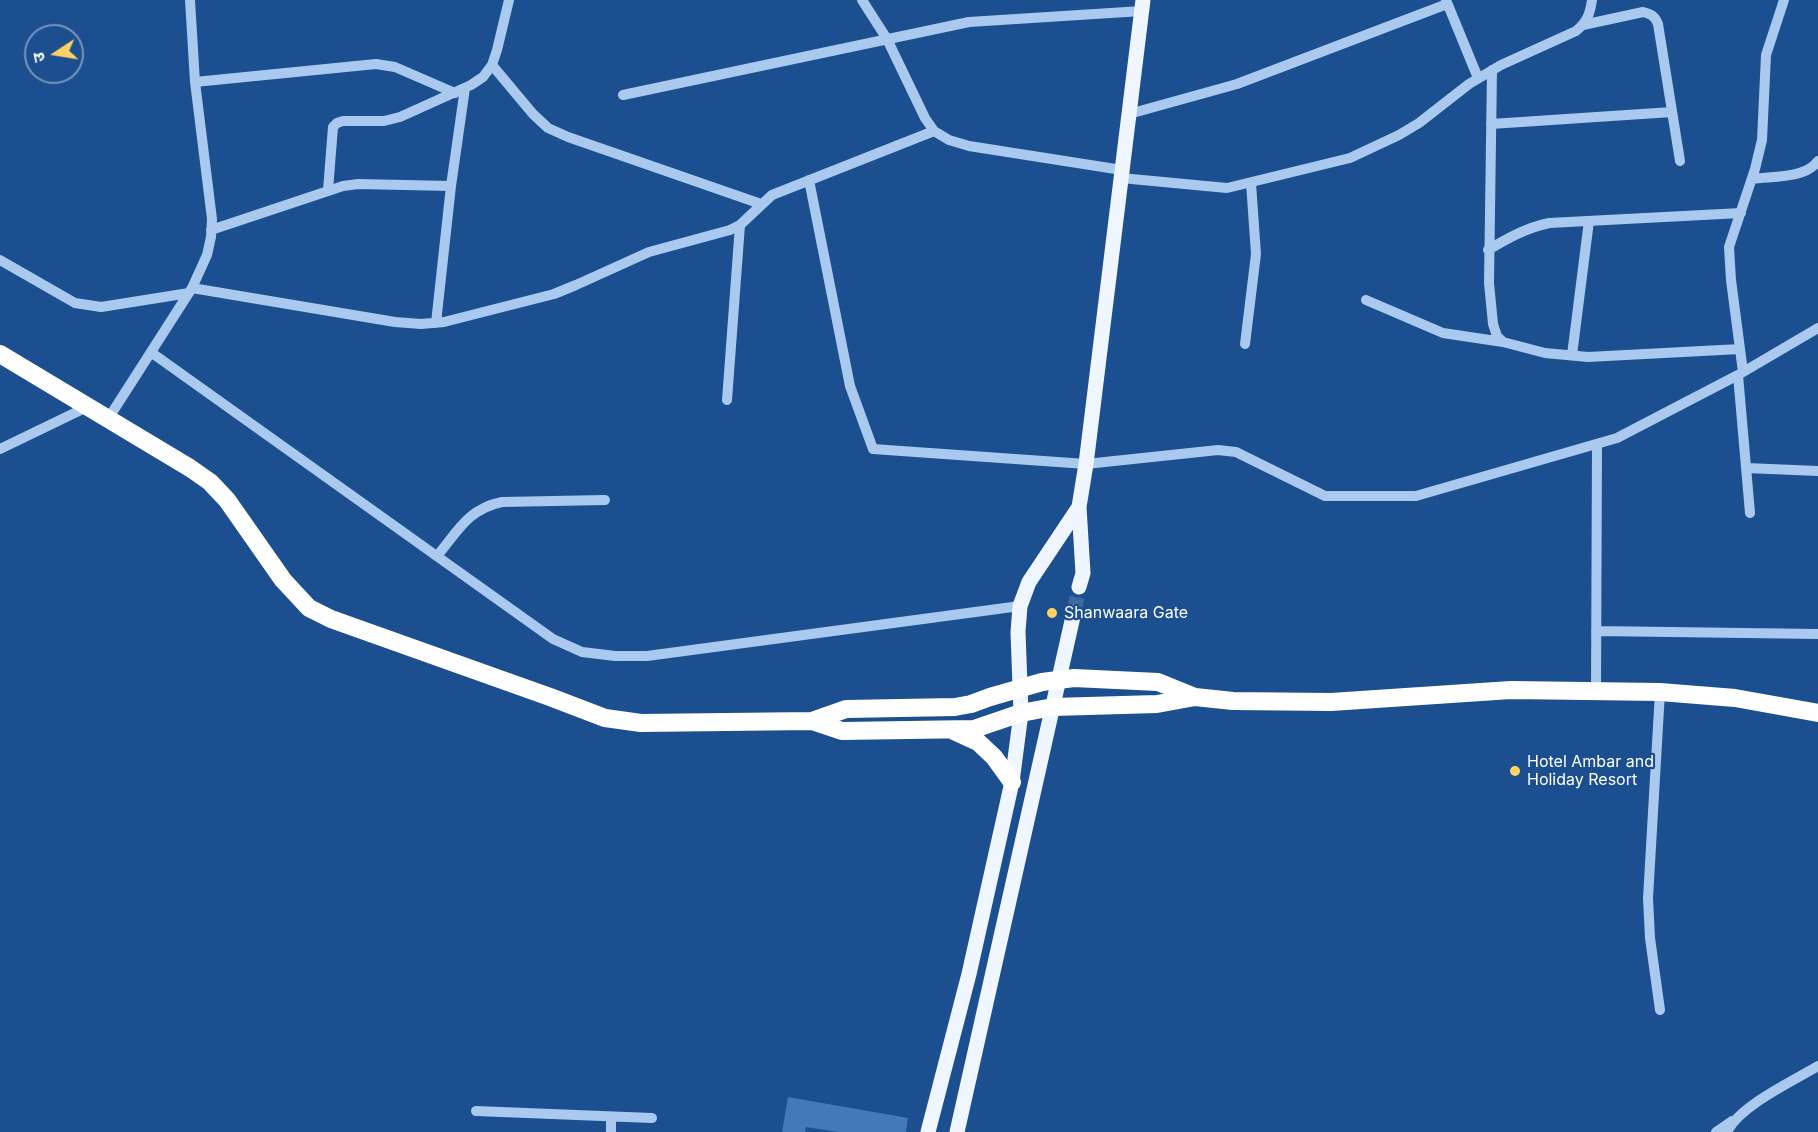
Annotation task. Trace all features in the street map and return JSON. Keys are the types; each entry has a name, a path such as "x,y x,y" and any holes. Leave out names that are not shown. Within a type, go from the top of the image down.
{"highway":[{"path":"0,354 210,482 227,500 283,580 309,608 331,619 550,696 605,718 641,723 812,721 846,709 971,705 1020,688 1074,678 1158,682 1195,697 1233,701 1331,702 1511,690 1660,692 1735,698 1818,714"},
{"path":"812,721 842,731 974,729 1021,714 1053,708 1157,704 1195,697"},
{"path":"950,729 978,742 994,757 1012,782"}],"main road":[{"path":"1079,587 1083,573 1079,507 1143,5"},
{"path":"928,1132 969,974 1012,782 1021,714 1018,632 1020,606 1029,582 1079,507"},
{"path":"957,1132 1074,612"}],"street":[{"path":"108,419 152,353 190,290 207,255 212,219 195,82 190,0"},
{"path":"328,190 333,127 344,121 393,120 460,90 483,77 492,65 509,0"},
{"path":"862,0 887,39 925,118 934,131 949,140 969,146 1122,174 1220,188 1251,183 1357,156 1399,135 1419,123 1478,78 1541,46 1568,36 1583,25 1589,16 1592,0"},
{"path":"1750,513 1740,349 1729,247 1752,179 1762,140 1766,55 1784,0"},
{"path":"1129,114 1237,84 1447,2 1478,78"},
{"path":"623,95 982,20 1143,5"},
{"path":"1583,25 1643,12 1655,18 1658,24 1680,161"},
{"path":"195,82 376,64 395,67 460,90"},
{"path":"492,65 533,114 548,128 761,204"},
{"path":"1492,70 1488,250 1490,305 1497,336 1503,342"},
{"path":"436,323 460,90"},
{"path":"1491,124 1672,112"},
{"path":"0,260 75,303 101,307 190,290 395,322 436,323 554,294 649,252 730,230 740,225 772,195 934,131"},
{"path":"1752,179 1800,173 1809,170 1818,161"},
{"path":"809,180 850,386 873,449 1086,464 1218,450 1236,452 1325,496 1416,496 1617,438 1740,374 1818,328"},
{"path":"1245,344 1256,254 1251,183"},
{"path":"211,230 328,190 358,184 451,186"},
{"path":"1488,250 1518,233 1549,223 1741,213"},
{"path":"1572,355 1589,221"},
{"path":"727,400 740,225"},
{"path":"1366,300 1443,333 1503,342 1545,353 1588,357 1740,349"},
{"path":"152,353 553,639 582,652 615,656 647,656 1020,606"},
{"path":"0,449 87,407"},
{"path":"1596,691 1597,444"},
{"path":"1746,468 1818,471"},
{"path":"437,556 467,519 488,505 502,502 605,500"},
{"path":"1596,631 1818,634"},
{"path":"1660,692 1648,898 1650,938 1660,1010"},
{"path":"1716,1132 1765,1098 1818,1066"},
{"path":"476,1111 652,1118"},
{"path":"611,1117 611,1132"},
{"path":"1727,1132 1737,1117"}],"building":[{"path":"788,1097 908,1118 906,1132 838,1132 806,1127 805,1132 782,1132"}],"tunnel":[{"path":"1074,612 1079,587"}],"place":[{"name":"Shanwaara Gate","path":"1052,613"},
{"name":"Hotel Ambar and Holiday Resort","path":"1515,771"}]}
